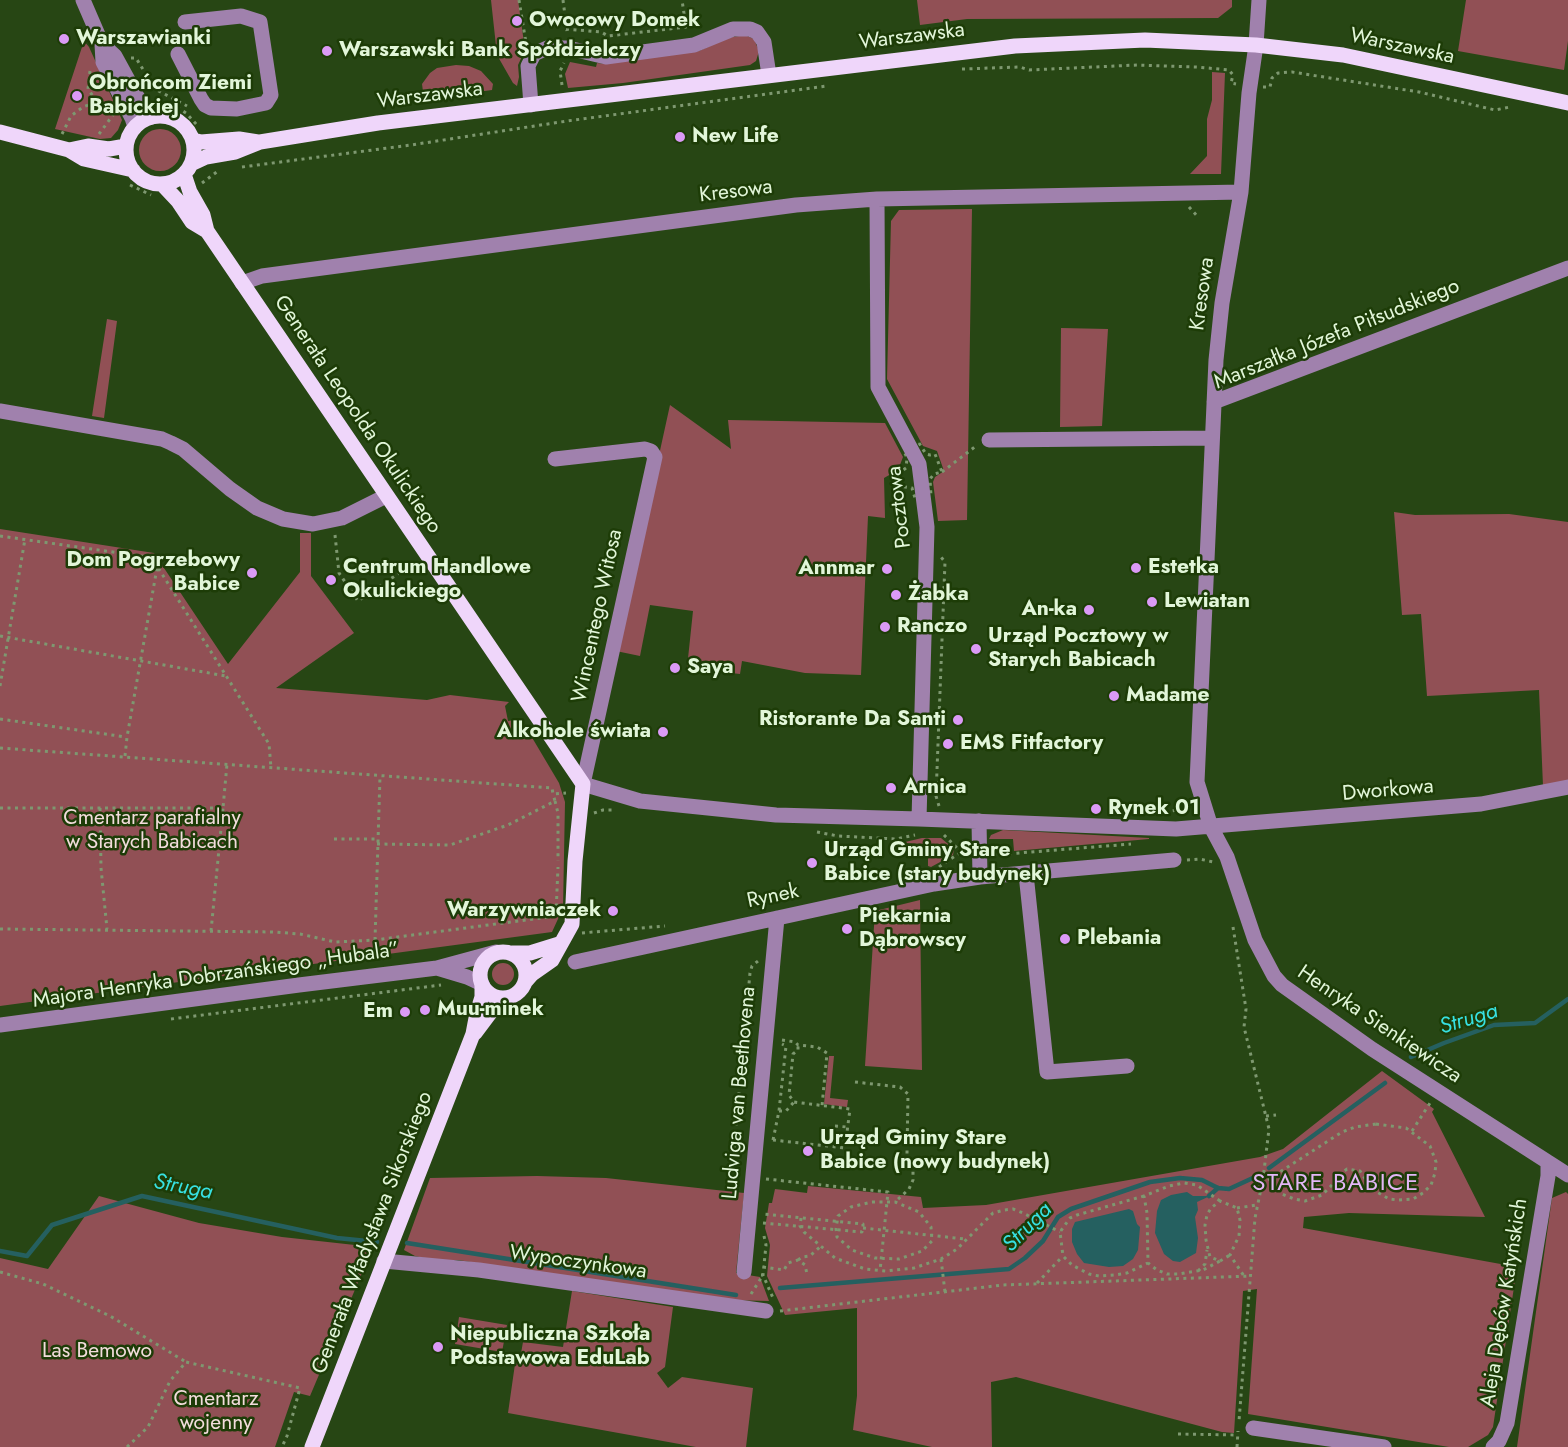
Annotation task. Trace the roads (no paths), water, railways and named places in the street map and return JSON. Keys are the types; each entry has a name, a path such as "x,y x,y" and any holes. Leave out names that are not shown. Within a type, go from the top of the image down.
{"main road":[{"name":"Warszawska","path":"188,169 200,159 235,152 260,142 378,123 1015,46 1145,40 1256,45 1343,56 1568,103"},
{"path":"71,143 84,159 130,177 146,180 159,191 188,169 194,152 196,133 177,120 155,111 130,133 126,146 130,177"},
{"path":"0,132 109,149 126,146"},
{"name":"Warszawska","path":"196,133 201,142 239,139 260,142"},
{"name":"Generała Leopolda Okulickiego","path":"188,169 190,192 203,215 207,231 583,784"},
{"name":"Generała Leopolda Okulickiego","path":"159,191 178,201 192,222 207,231"},
{"path":"559,944 530,953 504,952 483,964 480,974 482,984 491,994 507,998 518,993 532,974 552,960 572,924 575,861 583,784"},
{"path":"504,952 520,959 525,967 525,982"},
{"name":"Generała Władysława Sikorskiego","path":"312,1447 473,1034 483,997 482,984"},
{"name":"Generała Władysława Sikorskiego","path":"473,1034 493,1009 507,998"}],"street":[{"path":"83,0 102,44 103,62 135,127"},
{"name":"Kresowa","path":"1214,402 1222,303 1240,192 1259,0"},
{"path":"178,54 205,105 212,108 237,109 267,104 271,95 260,22 241,16 185,22"},
{"path":"531,105 528,66 534,54 547,48 568,48 606,57 694,45 733,29 750,29 757,32 764,42 769,75"},
{"path":"102,44 115,56 138,99 155,111"},
{"name":"Kresowa","path":"242,283 262,276 795,205 877,199 1240,192"},
{"name":"Pocztowa","path":"877,199 878,387 919,464 927,527 919,819"},
{"name":"Marszałka Józefa Piłsudskiego","path":"1211,827 1197,782 1214,402 1568,268"},
{"path":"0,411 162,439 183,449 230,489 257,508 284,519 313,524 342,518 386,496"},
{"path":"989,440 1212,438"},
{"name":"Wincentego Witosa","path":"555,459 645,449 651,451 655,457 583,784"},
{"path":"583,784 640,801 776,815 1176,829 1211,827"},
{"name":"Dworkowa","path":"1211,827 1481,804 1568,787"},
{"path":"979,821 980,877"},
{"name":"Henryka Sienkiewicza","path":"1211,827 1227,857 1255,940 1277,980 1372,1049 1568,1175"},
{"name":"Rynek","path":"575,962 894,892 980,877 1177,860"},
{"path":"1026,874 1047,1072 1127,1066"},
{"name":"Ludviga van Beethovena","path":"744,1272 777,918"},
{"name":"Majora Henryka Dobrzańskiego „Hubala”","path":"0,1026 437,968 504,952"},
{"name":"Majora Henryka Dobrzańskiego „Hubala”","path":"437,968 467,976 482,984"},
{"name":"Aleja Dębów Katyńskich","path":"1493,1447 1499,1441 1507,1423 1548,1176 1548,1162"},
{"name":"Wypoczynkowa","path":"384,1261 479,1270 766,1311"},
{"path":"1253,1428 1384,1447"}],"water":[{"path":"1187,1192 1193,1196 1210,1196 1197,1202 1196,1253 1180,1262 1173,1261 1164,1254 1155,1233 1157,1211 1161,1200 1171,1195"},
{"path":"1129,1209 1133,1211 1140,1227 1138,1250 1133,1259 1123,1266 1109,1267 1084,1263 1072,1242 1072,1229 1075,1222"}],"waterway":[{"name":"Struga","path":"1411,1057 1494,1025 1535,1023 1568,999"},
{"name":"Struga","path":"1269,1168 1385,1083"},
{"name":"Struga","path":"780,1288 1009,1269 1043,1241 1058,1217 1071,1209 1150,1182 1180,1178 1202,1180 1218,1188 1229,1189 1255,1177"},
{"path":"1209,1196 1218,1188"},
{"name":"Struga","path":"0,1251 27,1256 52,1225 142,1196 337,1238 377,1242"},
{"name":"Struga","path":"407,1243 736,1295"}],"place":[{"name":"Owocowy Domek","path":"517,21"},
{"name":"Warszawianki","path":"64,39"},
{"name":"Warszawski Bank Spółdzielczy","path":"327,51"},
{"name":"Obrońcom Ziemi Babickiej","path":"77,96"},
{"name":"New Life","path":"680,137"},
{"name":"Estetka","path":"1136,568"},
{"name":"Annmar","path":"887,569"},
{"name":"Dom Pogrzebowy Babice","path":"252,573"},
{"name":"Centrum Handlowe Okulickiego","path":"331,580"},
{"name":"Żabka","path":"896,595"},
{"name":"Lewiatan","path":"1152,602"},
{"name":"An-ka","path":"1089,610"},
{"name":"Ranczo","path":"885,627"},
{"name":"Urząd Pocztowy w Starych Babicach","path":"976,649"},
{"name":"Saya","path":"675,668"},
{"name":"Madame","path":"1114,696"},
{"name":"Ristorante Da Santi","path":"958,720"},
{"name":"Alkohole świata","path":"663,732"},
{"name":"EMS Fitfactory","path":"948,744"},
{"name":"Arnica","path":"891,788"},
{"name":"Rynek 01","path":"1096,809"},
{"name":"Urząd Gminy Stare Babice (stary budynek)","path":"812,863"},
{"name":"Warzywniaczek","path":"613,911"},
{"name":"Piekarnia Dąbrowscy","path":"847,929"},
{"name":"Plebania","path":"1065,939"},
{"name":"Muu-minek","path":"425,1010"},
{"name":"Em","path":"405,1012"},
{"name":"Urząd Gminy Stare Babice (nowy budynek)","path":"808,1151"},
{"name":"Niepubliczna Szkoła Podstawowa EduLab","path":"438,1347"}],"district":[{"name":"STARE BABICE","path":"1336,1184"}],"park label":[{"name":"Cmentarz parafialny w Starych Babicach","path":"152,831"},
{"name":"Las Bemowo","path":"97,1352"},
{"name":"Cmentarz wojenny","path":"216,1412"}]}
